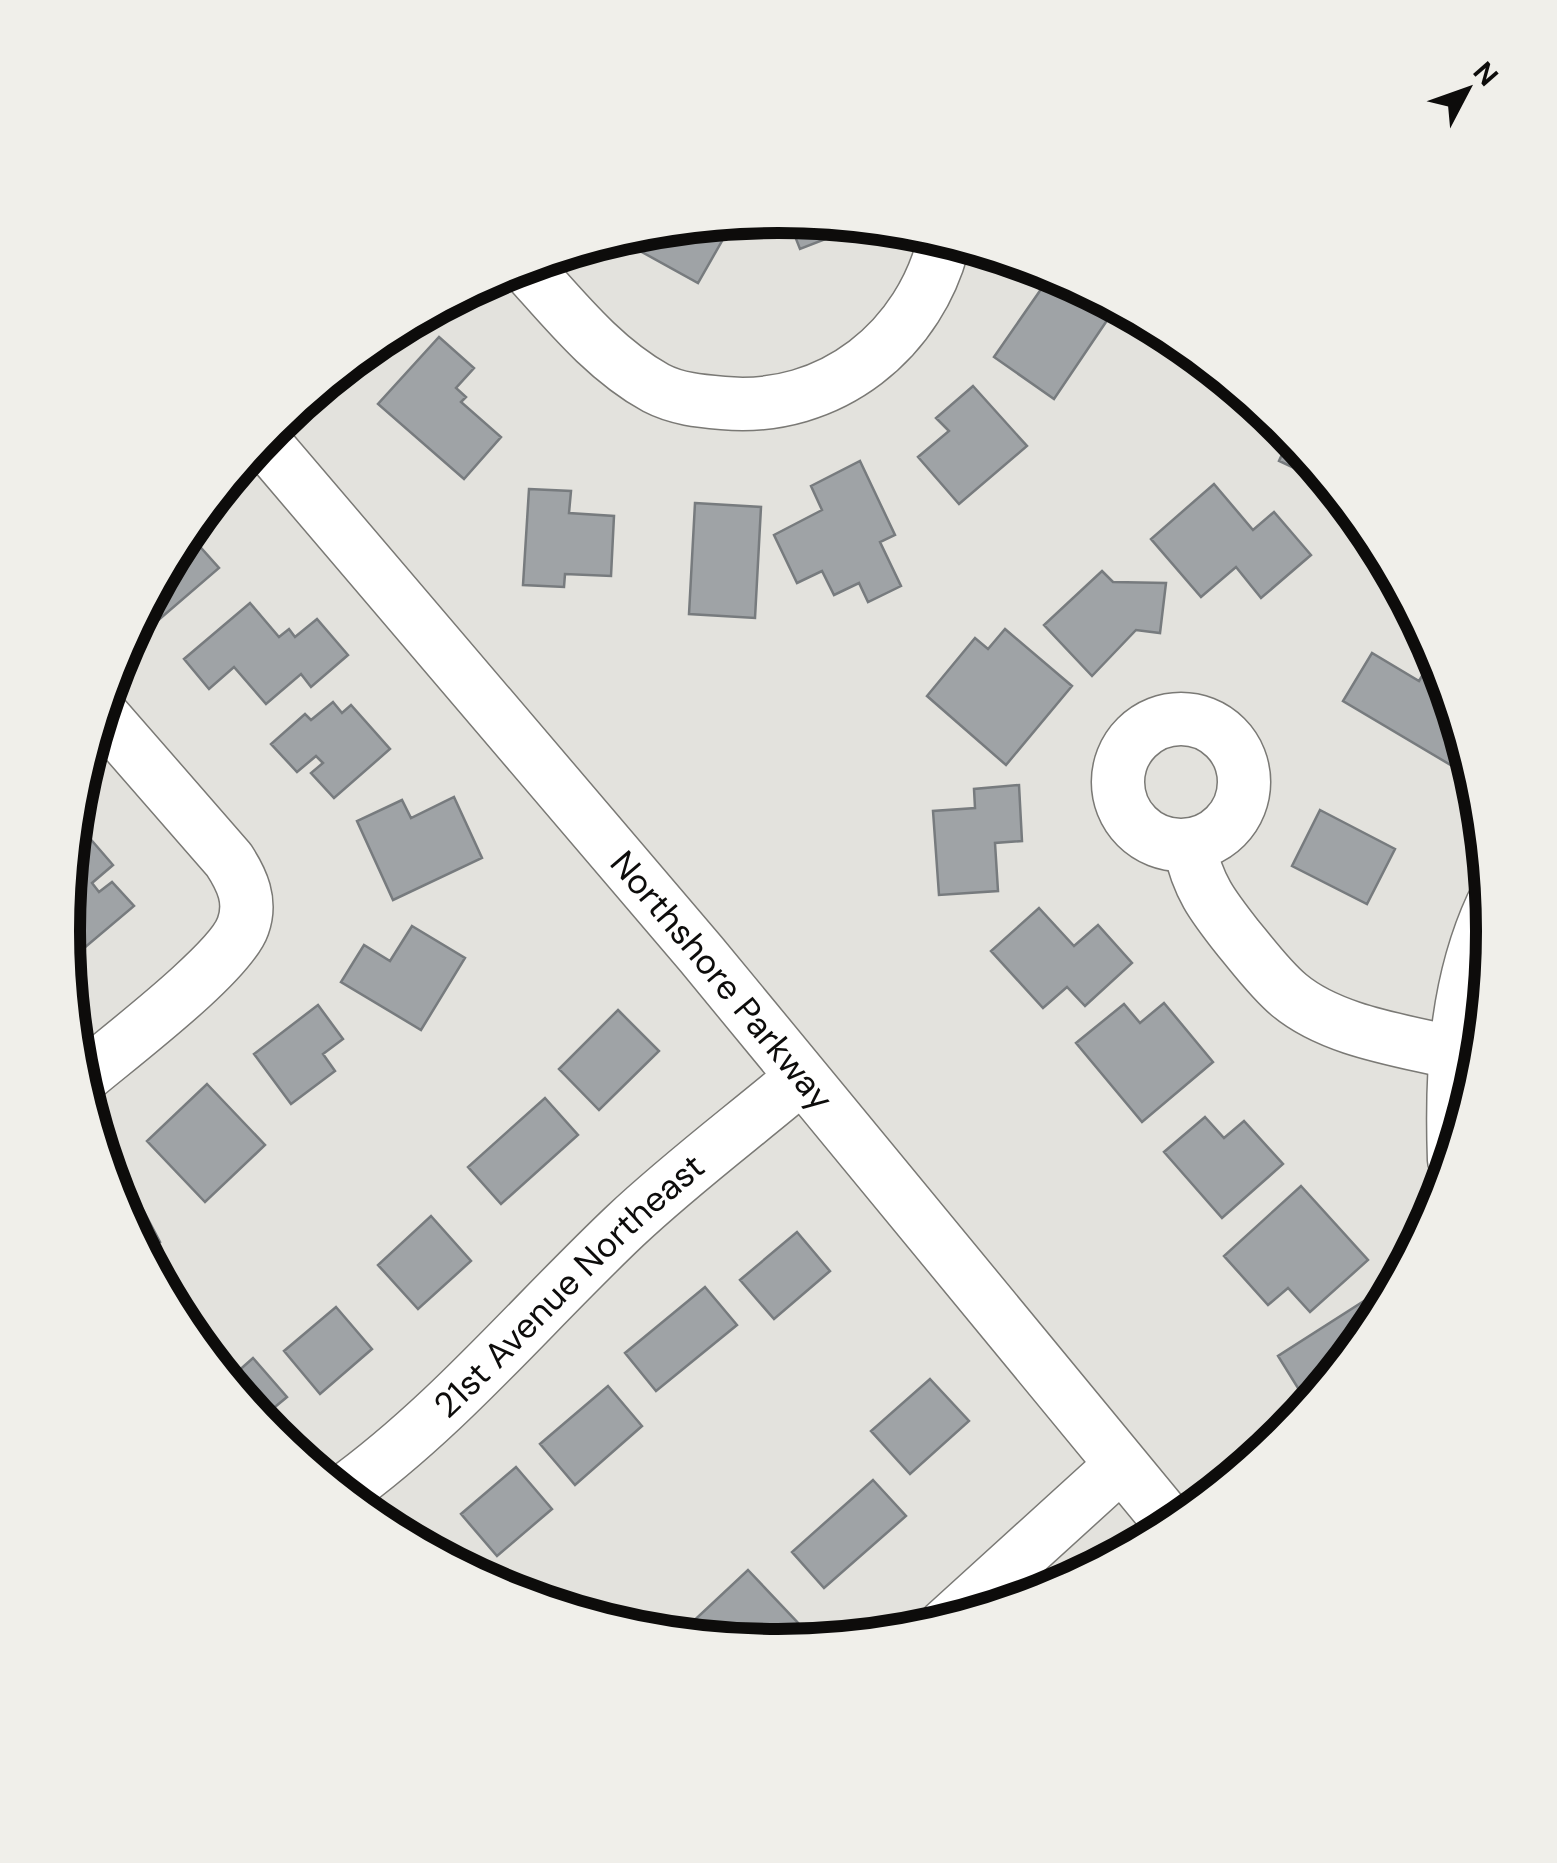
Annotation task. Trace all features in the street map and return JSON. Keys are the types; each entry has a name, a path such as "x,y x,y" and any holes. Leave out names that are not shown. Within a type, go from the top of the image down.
{"street":[{"path":"535,277 620,364 658,389 689,400 740,404 786,399 819,389 852,372 902,331 939,266 942,253"},
{"name":"Northshore Parkway","path":"273,451 701,954 1162,1515"},
{"path":"93,1069 226,953 242,928 246,897 222,850 112,725"},
{"path":"1189,845 1203,893 1256,960 1291,996 1330,1018 1454,1053"},
{"path":"1454,1108 1454,1053 1477,939"},
{"name":"21st Avenue Northeast","path":"352,1485 433,1419 626,1225 801,1078"},
{"path":"969,1603 1120,1466"}],"building":[{"path":"794,233 835,235 800,249"},
{"path":"726,235 698,283 640,251 643,246"},
{"path":"1044,285 1109,317 1054,399 994,357"},
{"path":"439,337 474,368 456,388 466,397 461,402 501,437 464,479 378,404"},
{"path":"973,386 1027,446 959,504 918,457 949,431 936,418"},
{"path":"1284,450 1306,474 1279,461"},
{"path":"860,461 895,535 880,542 901,586 868,602 859,583 834,595 822,571 797,583 774,535 822,510 811,486"},
{"path":"1214,484 1253,530 1274,512 1311,555 1261,598 1236,567 1201,597 1151,539"},
{"path":"529,489 571,491 569,513 614,516 611,576 565,574 564,587 523,585"},
{"path":"695,503 761,507 755,618 689,614"},
{"path":"197,544 219,568 155,623 174,582"},
{"path":"1102,571 1113,582 1166,583 1160,633 1136,630 1092,676 1044,625"},
{"path":"250,603 279,637 289,629 295,637 317,619 348,655 311,687 301,674 266,704 234,667 209,689 184,659"},
{"path":"1005,629 1072,686 1006,765 927,696 975,638 988,649"},
{"path":"1372,653 1419,681 1426,669 1458,769 1343,701"},
{"path":"333,702 342,713 351,705 390,749 334,798 311,773 323,763 316,756 297,772 271,744 305,714 311,720"},
{"path":"1019,785 1022,841 995,843 998,891 939,895 933,811 975,808 974,789"},
{"path":"454,797 482,858 393,900 357,821 402,800 411,818"},
{"path":"1320,810 1395,849 1367,904 1292,866"},
{"path":"87,835 113,865 92,883 99,892 112,882 134,906 80,951 81,886"},
{"path":"1039,908 1074,946 1098,925 1132,963 1085,1006 1067,987 1043,1008 991,951"},
{"path":"412,926 465,958 421,1030 341,982 364,945 390,961"},
{"path":"1164,1003 1213,1062 1142,1122 1076,1043 1124,1004 1140,1023"},
{"path":"318,1005 343,1039 323,1054 335,1071 291,1104 254,1054"},
{"path":"618,1010 659,1051 599,1110 559,1069"},
{"path":"207,1084 265,1145 205,1202 147,1141"},
{"path":"545,1098 578,1135 501,1204 468,1167"},
{"path":"1205,1117 1224,1138 1244,1121 1283,1164 1222,1218 1164,1152"},
{"path":"123,1171 160,1242 155,1245 152,1240"},
{"path":"1301,1186 1368,1260 1310,1312 1288,1288 1268,1305 1224,1256"},
{"path":"431,1216 471,1261 418,1309 378,1265"},
{"path":"797,1232 830,1271 774,1319 740,1280"},
{"path":"705,1287 737,1325 656,1391 625,1353"},
{"path":"1364,1301 1367,1306 1302,1394 1278,1356"},
{"path":"336,1307 372,1349 320,1394 284,1351"},
{"path":"253,1358 287,1397 271,1410 237,1372"},
{"path":"930,1379 969,1421 910,1474 871,1431"},
{"path":"608,1386 642,1426 575,1485 540,1444"},
{"path":"516,1467 552,1509 497,1556 461,1514"},
{"path":"873,1480 906,1516 824,1588 792,1552"},
{"path":"748,1570 800,1625 795,1630 778,1630 690,1624"}]}
